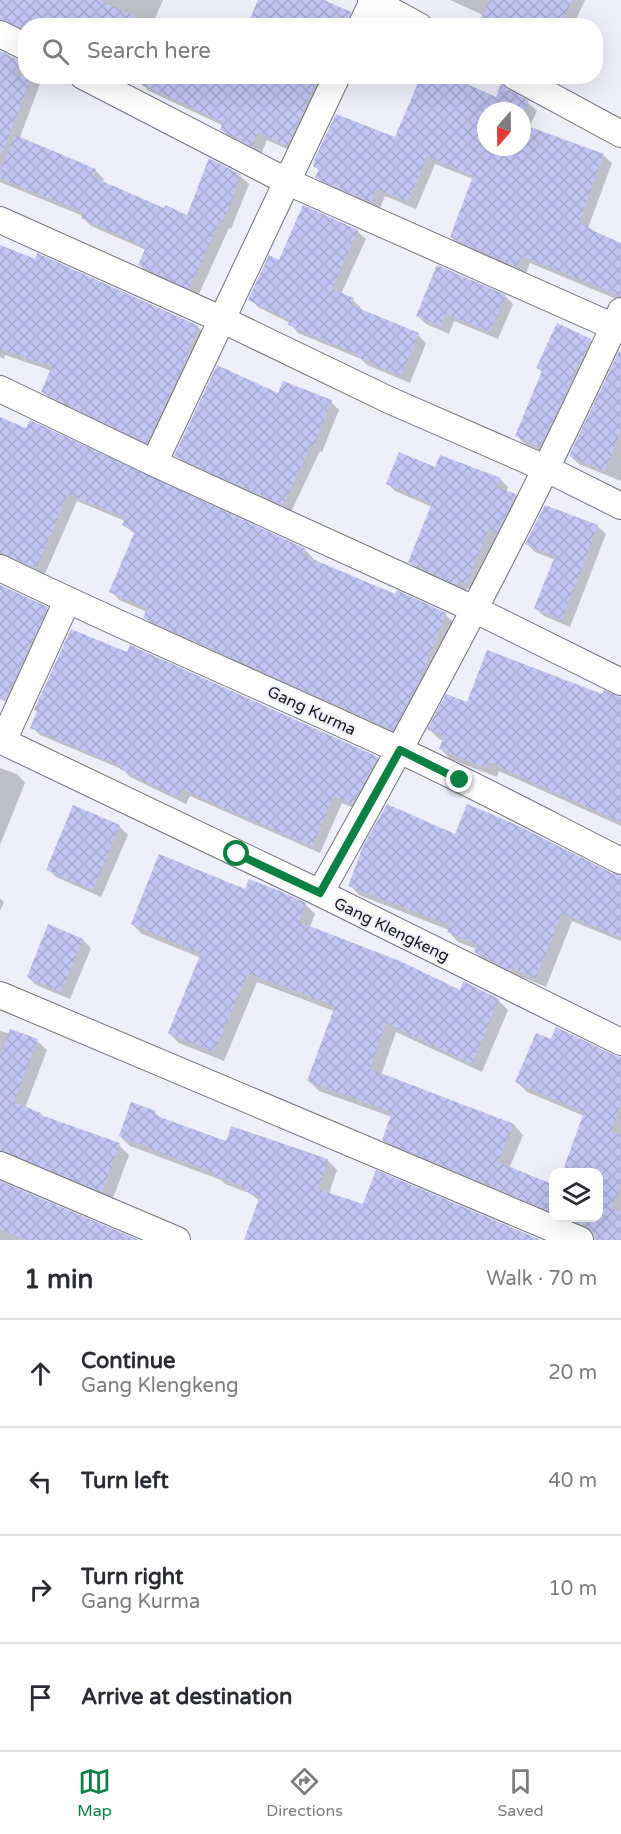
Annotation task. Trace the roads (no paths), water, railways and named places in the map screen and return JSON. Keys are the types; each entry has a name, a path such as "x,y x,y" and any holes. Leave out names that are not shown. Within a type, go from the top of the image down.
{"street":[{"path":"364,18 372,0 405,18"},
{"path":"0,34 18,43"},
{"path":"98,84 288,182 619,322 548,469 400,750 320,893"},
{"path":"154,463 333,84"},
{"path":"529,84 621,134"},
{"path":"0,220 223,320 389,400 548,469 621,506"},
{"path":"0,389 154,463 474,609 621,681"},
{"name":"Gang Kurma","path":"0,568 67,601 400,750 621,861"},
{"path":"1,740 67,601"},
{"name":"Gang Klengkeng","path":"1,740 320,893 621,1042"},
{"path":"0,995 580,1240"},
{"path":"0,1165 177,1240"}]}
